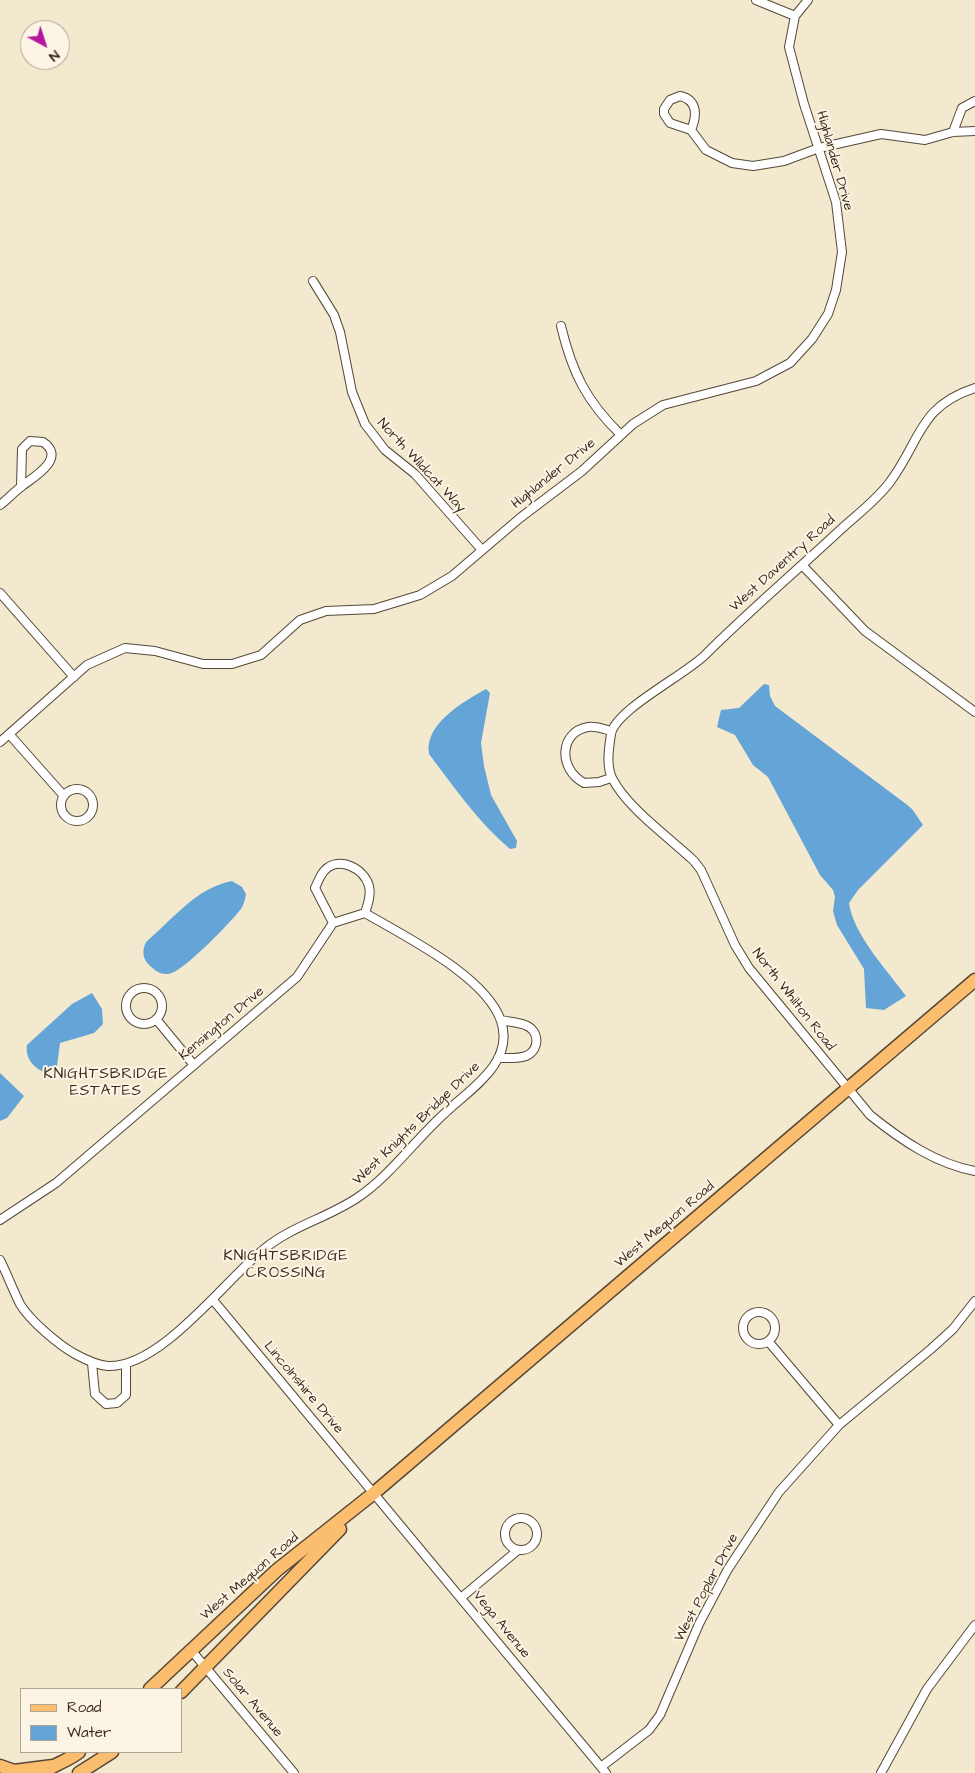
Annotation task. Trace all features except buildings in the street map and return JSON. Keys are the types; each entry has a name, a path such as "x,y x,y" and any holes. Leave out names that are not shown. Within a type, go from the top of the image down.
{"main road":[{"name":"West Mequon Road","path":"151,1688 277,1570 374,1493 975,980"},
{"name":"West Mequon Road","path":"182,1691 374,1493"},
{"path":"0,1766 21,1771 51,1771 61,1761 74,1756 80,1772 110,1753"},
{"path":"0,1766 6,1773"}],"street":[{"path":"756,0 795,16"},
{"name":"Highlander Drive","path":"0,742 87,666 124,648 155,650 203,664 232,664 261,656 300,620 326,612 374,609 420,595 452,576 582,471 621,435 663,405 756,381 790,363 812,339 828,314 836,290 842,252 836,202 789,47 795,16 808,0"},
{"path":"691,130 695,116 694,105 690,100 680,96 670,100 664,109 666,119 676,126 691,130 706,150 732,163 753,166 784,161 819,148 881,134 925,140 953,132 975,131"},
{"path":"953,132 962,108 975,101"},
{"name":"North Wildcat Way","path":"313,281 334,315 340,332 352,392 365,424 385,450 415,474 482,550"},
{"path":"560,326 570,362 579,384 606,420 621,435"},
{"name":"West Daventry Road","path":"611,731 626,712 704,657 726,632 802,565 888,484 904,463 926,418 944,402 975,388"},
{"path":"0,505 39,475 50,460 50,451 42,442 30,441 22,449 21,487"},
{"path":"802,565 865,631 975,712"},
{"path":"0,592 74,677"},
{"path":"586,727 611,731 608,755 611,778 599,782 584,783 569,772 565,759 566,745 574,734 586,727"},
{"path":"9,734 64,796"},
{"name":"North Whilton Road","path":"611,778 650,822 694,861 708,881 735,945 749,968 870,1115 898,1136 926,1153 975,1170"},
{"path":"74,790 88,795 92,805 89,815 80,821 66,818 61,804 64,796 74,790"},
{"path":"365,913 369,898 369,885 360,871 348,864 339,863 326,869 315,888 333,923 365,913 434,954 480,989 501,1020 527,1026 536,1034 537,1040 533,1050 525,1056 498,1058"},
{"name":"Kensington Drive","path":"0,1220 56,1182 298,977 333,923"},
{"path":"145,988 151,990 160,998 162,1009 156,1020 151,1023 139,1024 130,1017 127,1012 127,1001 134,991 145,988"},
{"path":"156,1020 193,1064"},
{"name":"West Knights Bridge Drive","path":"0,1260 21,1306 47,1333 68,1350 92,1363 109,1366 126,1364 165,1342 213,1300 254,1257 274,1241 345,1206 373,1186 423,1134 485,1078 498,1058 502,1042 501,1020"},
{"name":"Lincolnshire Drive","path":"213,1300 374,1493"},
{"name":"West Poplar Drive","path":"604,1770 649,1730 660,1716 700,1624 728,1568 779,1492 839,1425 953,1329 975,1301"},
{"path":"761,1312 771,1316 775,1326 772,1337 768,1341 758,1344 746,1336 744,1322 751,1314 761,1312"},
{"path":"768,1341 839,1425"},
{"path":"92,1363 96,1394 106,1404 117,1403 126,1395 126,1364"},
{"name":"Vega Avenue","path":"374,1493 604,1770"},
{"path":"462,1597 518,1550 528,1549 537,1537 533,1523 524,1518 513,1520 506,1529 506,1540 513,1548 518,1550"},
{"path":"881,1773 927,1689 975,1625"},
{"name":"Solar Avenue","path":"191,1650 294,1773"}],"water":[{"path":"764,684 769,685 770,696 775,706 906,804 912,809 923,825 858,890 849,903 857,927 864,939 906,996 884,1010 866,1008 864,969 837,925 833,911 835,897 833,890 820,875 768,777 753,765 735,735 717,727 721,710 739,708"},
{"path":"486,689 490,693 481,743 484,766 491,795 517,841 516,848 510,849 498,839 467,804 429,754 429,743 439,724 457,707"},
{"path":"232,881 242,887 246,894 245,900 241,909 219,933 190,961 174,972 164,974 150,966 143,954 146,942 196,897 207,890"},
{"path":"92,993 102,1009 103,1024 94,1033 60,1043 57,1066 46,1073 38,1068 27,1055 27,1045 72,1004"},
{"path":"0,1073 24,1096 7,1118 0,1121"}],"district":[{"name":"KNIGHTSBRIDGE ESTATES","path":"106,1084"},
{"name":"KNIGHTSBRIDGE CROSSING","path":"286,1266"}]}
